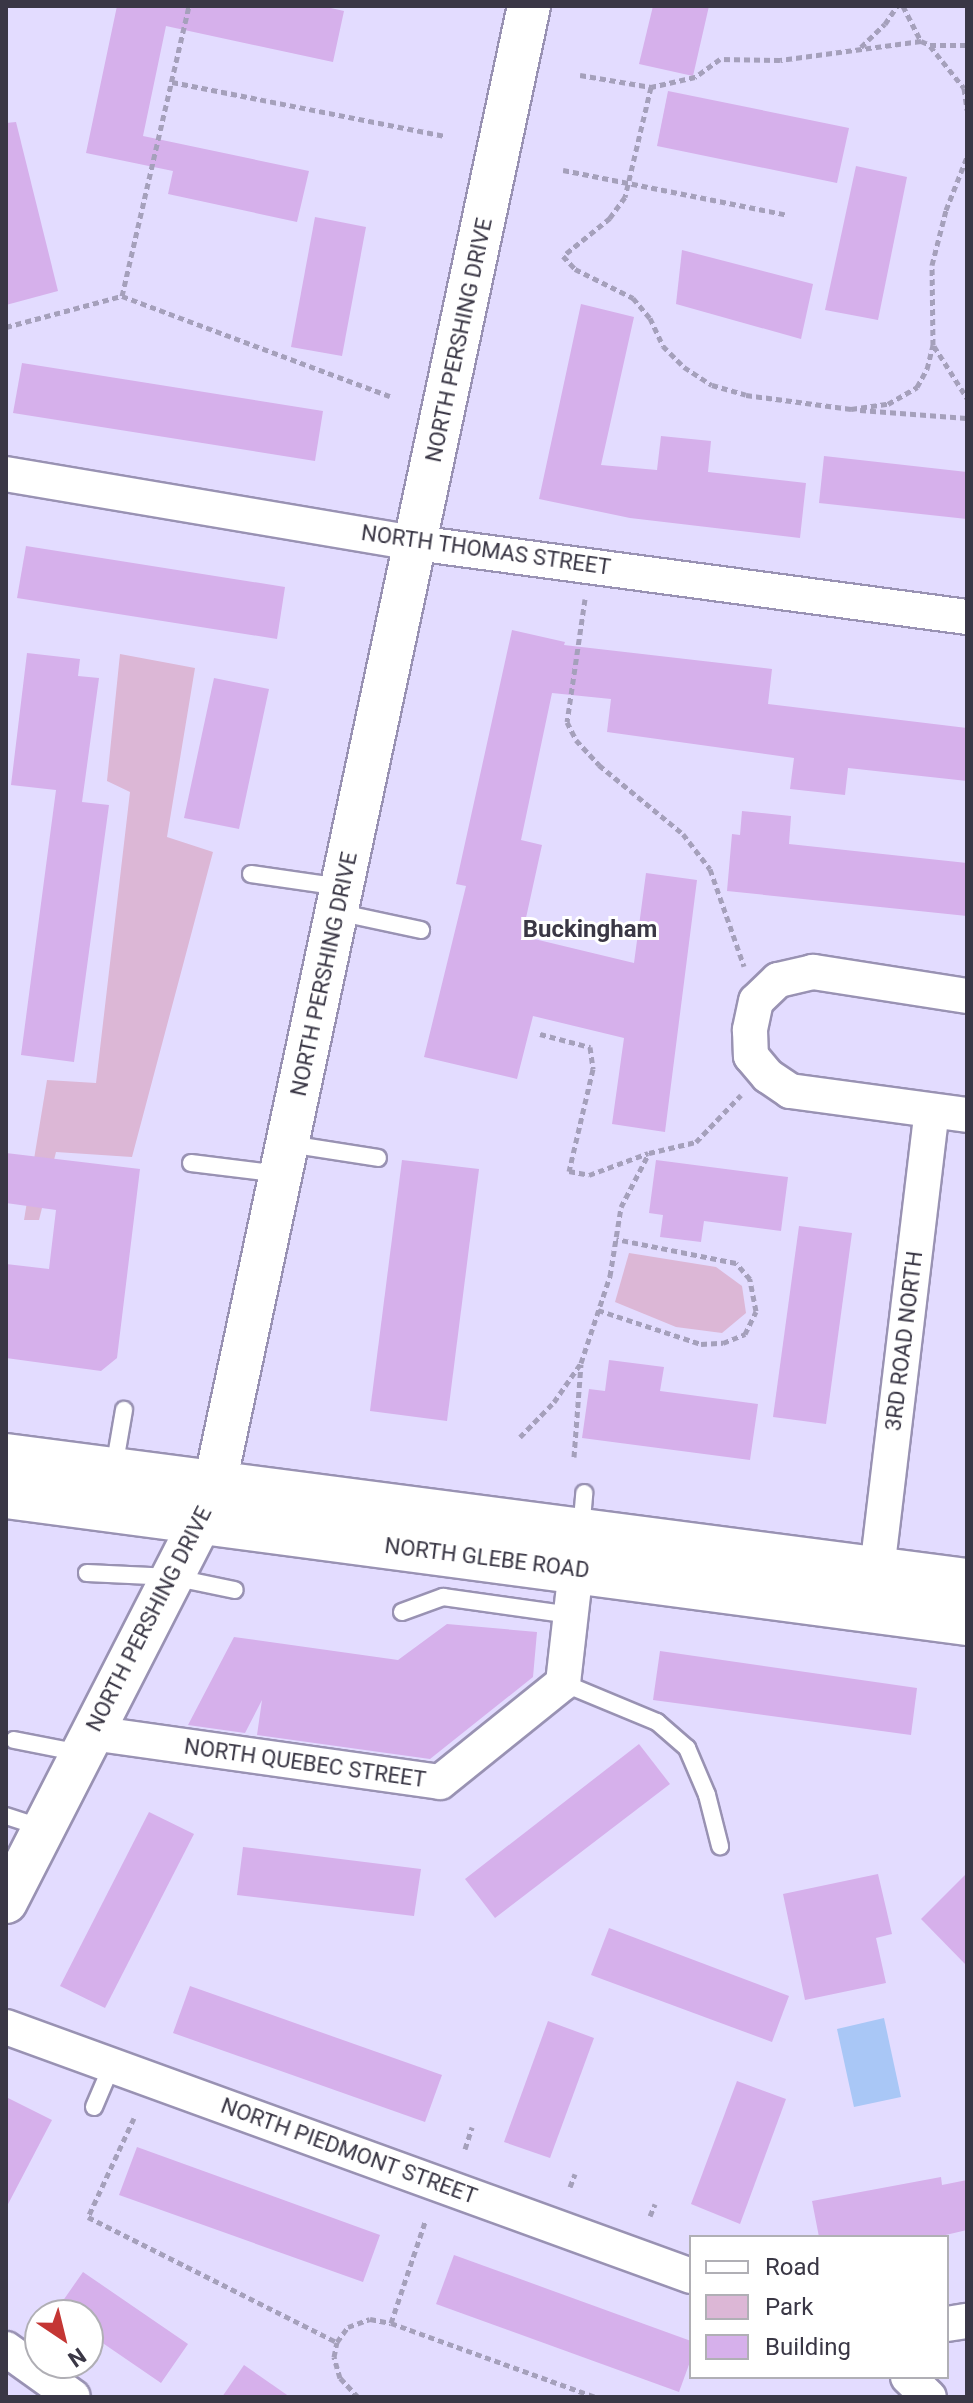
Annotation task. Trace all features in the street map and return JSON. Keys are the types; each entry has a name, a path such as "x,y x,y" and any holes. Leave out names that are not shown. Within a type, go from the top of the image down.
{"main road":[{"name":"NORTH GLEBE ROAD","path":"6,1456 113,1471 208,1502"},
{"name":"NORTH GLEBE ROAD","path":"6,1496 208,1502 580,1531 875,1590 967,1623"},
{"name":"NORTH GLEBE ROAD","path":"875,1590 967,1581"}],"street":[{"name":"NORTH PERSHING DRIVE","path":"6,1902 25,1822 86,1743 208,1502 340,900 529,6"},
{"name":"NORTH THOMAS STREET","path":"6,474 416,543 967,617"},
{"path":"967,996 813,972 778,980 756,1001 750,1030 751,1056 768,1076 790,1091 967,1115"},
{"name":"3RD ROAD NORTH","path":"875,1590 932,1112"},
{"path":"563,1683 580,1531"},
{"name":"NORTH QUEBEC STREET","path":"86,1743 440,1782 563,1683"},
{"name":"NORTH PIEDMONT STREET","path":"6,2027 689,2275"},
{"path":"6,2349 73,2397"},
{"path":"910,2379 929,2397"}],"lane":[{"path":"251,874 340,900 421,930"},
{"path":"191,1163 378,1158"},
{"path":"113,1471 124,1410"},
{"path":"87,1573 172,1577 235,1590"},
{"path":"402,1612 443,1597 571,1615"},
{"path":"563,1683 657,1722 687,1748 707,1795 720,1846"},
{"path":"14,1740 86,1743"},
{"path":"94,2107 112,2065"}],"path":[{"path":"122,296 189,6"},
{"path":"861,47 885,24 897,6"},
{"path":"903,6 921,41"},
{"path":"580,75 651,87 695,77 720,59 780,60 921,41 930,45 967,45"},
{"path":"930,45 965,86 967,110"},
{"path":"172,82 444,136"},
{"path":"651,87 629,183 610,218 563,256 575,269 633,298 650,318 663,346 684,367 712,385 746,395 851,409 967,418"},
{"path":"851,409 888,404 917,387 927,369 933,345 932,265 946,210 967,157"},
{"path":"563,170 788,215"},
{"path":"6,327 122,296 390,396"},
{"path":"933,345 967,398"},
{"path":"589,564 567,722 576,740 599,765 683,834 710,869 756,1001"},
{"path":"540,1034 590,1047 593,1069 569,1171 589,1175 649,1153 696,1142 745,1091"},
{"path":"574,1457 581,1363 610,1276 621,1207 649,1153"},
{"path":"598,1310 701,1344 723,1343 745,1334 756,1311 750,1279 736,1263 616,1239"},
{"path":"520,1437 554,1402 581,1363"},
{"path":"134,2118 88,2217 337,2342"},
{"path":"465,2149 472,2127"},
{"path":"570,2187 575,2174"},
{"path":"650,2216 655,2204"},
{"path":"391,2323 425,2222"},
{"path":"358,2397 340,2378 334,2357 337,2342 348,2327 370,2319 391,2323 595,2397"}],"green space":[{"path":"120,654 195,668 167,837 213,852 132,1157 56,1152 39,1220 24,1220 47,1080 96,1083 130,792 107,781"},
{"path":"629,1253 716,1267 742,1286 746,1313 722,1333 676,1327 615,1302"}],"water":[{"path":"884,2018 901,2097 854,2107 837,2029"}],"building":[{"path":"117,6 322,6 344,11 333,62 166,26 143,136 309,171 297,222 168,194 173,171 86,153"},
{"path":"653,6 709,6 693,76 639,64"},
{"path":"668,91 849,128 837,183 657,146"},
{"path":"16,122 58,291 6,305 6,123"},
{"path":"856,166 907,177 878,320 825,310"},
{"path":"315,217 366,227 342,356 291,347"},
{"path":"682,250 813,284 801,339 676,304"},
{"path":"581,304 634,317 601,465 657,470 661,436 711,441 708,472 806,483 800,538 630,518 539,499"},
{"path":"22,363 323,411 315,461 13,413"},
{"path":"824,456 967,472 967,519 819,503"},
{"path":"26,546 285,587 277,639 17,598"},
{"path":"512,630 565,642 564,645 772,669 768,704 967,728 967,781 848,768 845,795 790,789 794,758 607,732 611,699 552,693 521,840 542,845 522,936 634,963 646,873 697,880 665,1132 612,1124 624,1038 533,1016 517,1079 424,1057 466,886 456,884"},
{"path":"27,653 80,659 78,676 99,678 82,802 109,805 74,1062 21,1055 56,790 11,785"},
{"path":"214,678 269,689 239,829 184,818"},
{"path":"742,811 791,816 789,844 967,863 967,916 727,891 732,834 740,835"},
{"path":"6,1153 140,1169 117,1358 101,1371 6,1358 6,1264 49,1269 56,1210 6,1203"},
{"path":"402,1160 479,1169 447,1421 370,1411"},
{"path":"656,1160 788,1177 781,1231 704,1221 701,1242 660,1237 663,1215 649,1213"},
{"path":"799,1226 852,1233 826,1424 773,1417"},
{"path":"609,1360 664,1367 660,1391 758,1404 750,1460 582,1438 589,1389 605,1391"},
{"path":"447,1624 537,1632 533,1677 430,1759 257,1735 262,1700 245,1733 188,1725 234,1637 398,1660"},
{"path":"660,1651 917,1688 911,1735 653,1700"},
{"path":"639,1744 670,1784 495,1918 465,1879"},
{"path":"149,1812 194,1834 105,2008 60,1986"},
{"path":"243,1847 421,1869 414,1916 237,1895"},
{"path":"967,1873 967,1966 921,1919"},
{"path":"878,1874 892,1934 876,1938 886,1983 805,2000 783,1894"},
{"path":"609,1928 789,1996 772,2042 591,1975"},
{"path":"190,1986 442,2075 425,2122 173,2033"},
{"path":"548,2021 594,2038 550,2158 504,2142"},
{"path":"737,2081 786,2099 740,2224 691,2204"},
{"path":"6,2097 52,2120 6,2208"},
{"path":"137,2147 380,2235 363,2282 119,2195"},
{"path":"941,2177 942,2185 967,2180 967,2230 946,2235 819,2235 812,2201"},
{"path":"454,2255 689,2340 689,2364 679,2392 436,2304"},
{"path":"83,2272 188,2344 161,2383 104,2344 104,2299 64,2299"},
{"path":"244,2365 290,2397 222,2397"}],"district":[{"name":"Buckingham","path":"590,930"}]}
